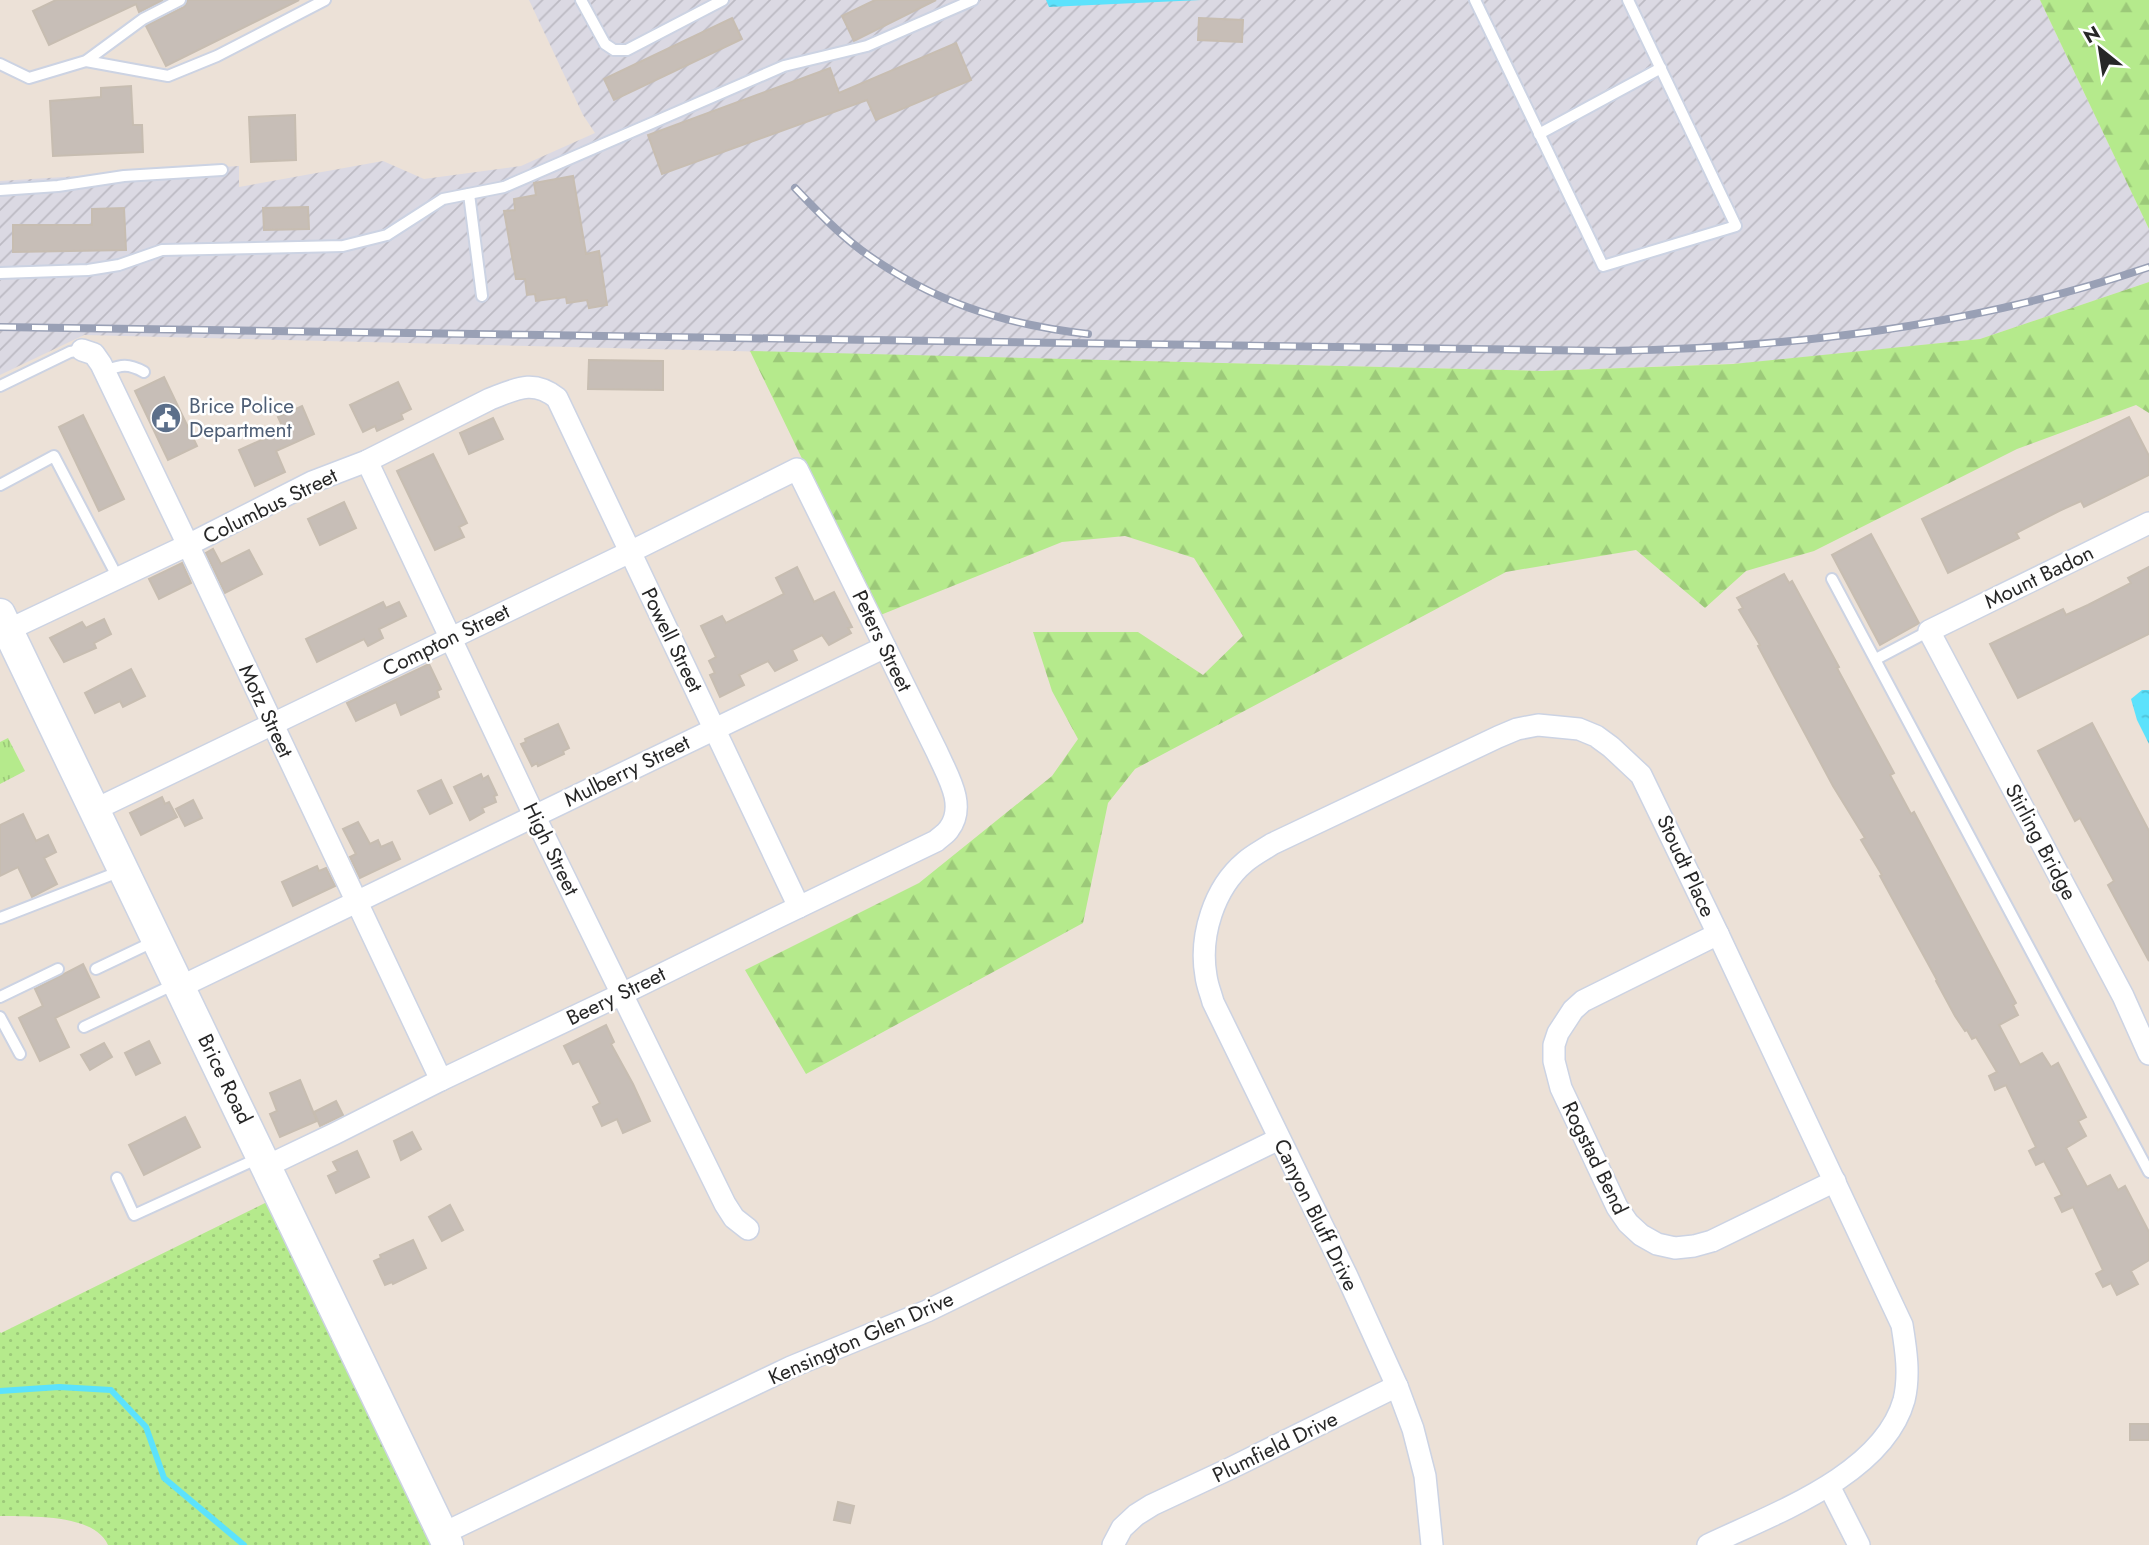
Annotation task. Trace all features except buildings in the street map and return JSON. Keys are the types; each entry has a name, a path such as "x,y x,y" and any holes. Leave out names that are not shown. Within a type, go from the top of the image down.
{"main road":[{"name":"Brice Road","path":"3,626 264,1161 442,1541"}],"street":[{"name":"Motz Street","path":"82,350 94,354 104,371 440,1080"},
{"name":"Columbus Street","path":"3,626 118,578 312,482 367,461 490,399 533,386"},
{"name":"Powell Street","path":"533,386 546,389 557,398 799,907"},
{"name":"High Street","path":"367,461 534,815 724,1204 734,1218 748,1229"},
{"name":"Compton Street","path":"94,810 797,469"},
{"name":"Peters Street","path":"797,469 953,789 957,803 956,816"},
{"name":"Mount Badon","path":"1929,631 2149,523"},
{"name":"Stirling Bridge","path":"1929,631 2123,996 2149,1054"},
{"name":"Mulberry Street","path":"179,985 356,903 885,647"},
{"name":"Stoudt Place","path":"1222,890 1244,863 1272,844 1517,729 1538,725 1579,729 1611,747 1641,775 1902,1325 1908,1373 1904,1399 1892,1428 1866,1458 1829,1486 1708,1545"},
{"name":"Beery Street","path":"264,1161 334,1135 440,1080 936,841 949,830 956,816"},
{"name":"Canyon Bluff Drive","path":"1222,890 1209,917 1205,945 1205,975 1213,1002 1346,1274 1397,1386 1413,1429 1425,1476 1433,1545"},
{"name":"Rogstad Bend","path":"1718,934 1583,1001 1573,1010 1554,1045 1554,1061 1561,1088 1617,1208 1641,1236 1657,1244 1675,1248 1712,1241 1835,1181"},
{"name":"Kensington Glen Drive","path":"442,1541 791,1367 928,1311 1279,1139"},
{"name":"Plumfield Drive","path":"1114,1545 1122,1528 1152,1505 1397,1386"},
{"path":"1829,1486 1858,1545"}],"lane":[{"path":"0,64 29,78 86,61 143,19 180,0"},
{"path":"86,61 168,76 217,55 325,0"},
{"path":"581,0 605,44 614,50 627,50 723,0"},
{"path":"0,273 88,270 119,265 162,250 343,246 387,235 443,199 505,187 784,66 867,46 973,0"},
{"path":"1475,0 1603,266 1736,226 1628,0"},
{"path":"1539,134 1661,68"},
{"path":"0,190 58,186 124,176 222,170"},
{"path":"469,194 482,296"},
{"path":"0,386 70,352 82,350"},
{"path":"104,371 122,365 133,366 144,372"},
{"path":"0,485 54,456 118,578"},
{"path":"1832,579 2149,1172"},
{"path":"1876,659 1929,631"},
{"path":"0,919 123,870"},
{"path":"96,969 157,940"},
{"path":"0,997 58,969"},
{"path":"84,1027 179,985"},
{"path":"0,1017 20,1054"},
{"path":"117,1178 134,1215 264,1161"}],"shaded area":[{"path":"529,0 2040,0 2149,229 2149,282 1980,339 1747,363 1542,371 84,335 0,375 0,181 239,166 239,187 383,161 424,179 521,166 595,133 583,115"}],"green space":[{"path":"2040,0 2149,0 2149,229"},
{"path":"2149,282 2149,413 2136,405 2017,449 1814,551 1746,571 1705,608 1636,550 1506,572 1135,769 1108,803 1083,923 806,1074 745,970 919,883 1052,776 1078,739 1052,691 1033,632 1138,632 1203,675 1243,636 1194,558 1125,536 1062,542 878,616 750,351 1542,371 1733,364 1980,339"},
{"path":"8,738 25,771 0,784 0,742"},
{"path":"269,1201 431,1545 108,1545 101,1535 75,1522 43,1517 0,1516 0,1332"}],"water":[{"path":"1046,0 1201,0 1049,7"},
{"path":"2142,690 2149,690 2149,744 2137,720 2131,699"}],"waterway":[{"path":"0,1391 59,1387 111,1390 146,1427 164,1478 244,1545"}],"railway":[{"path":"795,188 852,243 914,284 941,297 997,317 1088,334"},
{"path":"0,327 1610,351 1747,345 1883,330 2017,305 2149,267"}],"place":[{"name":"Brice Police Department","path":"166,418"}]}
